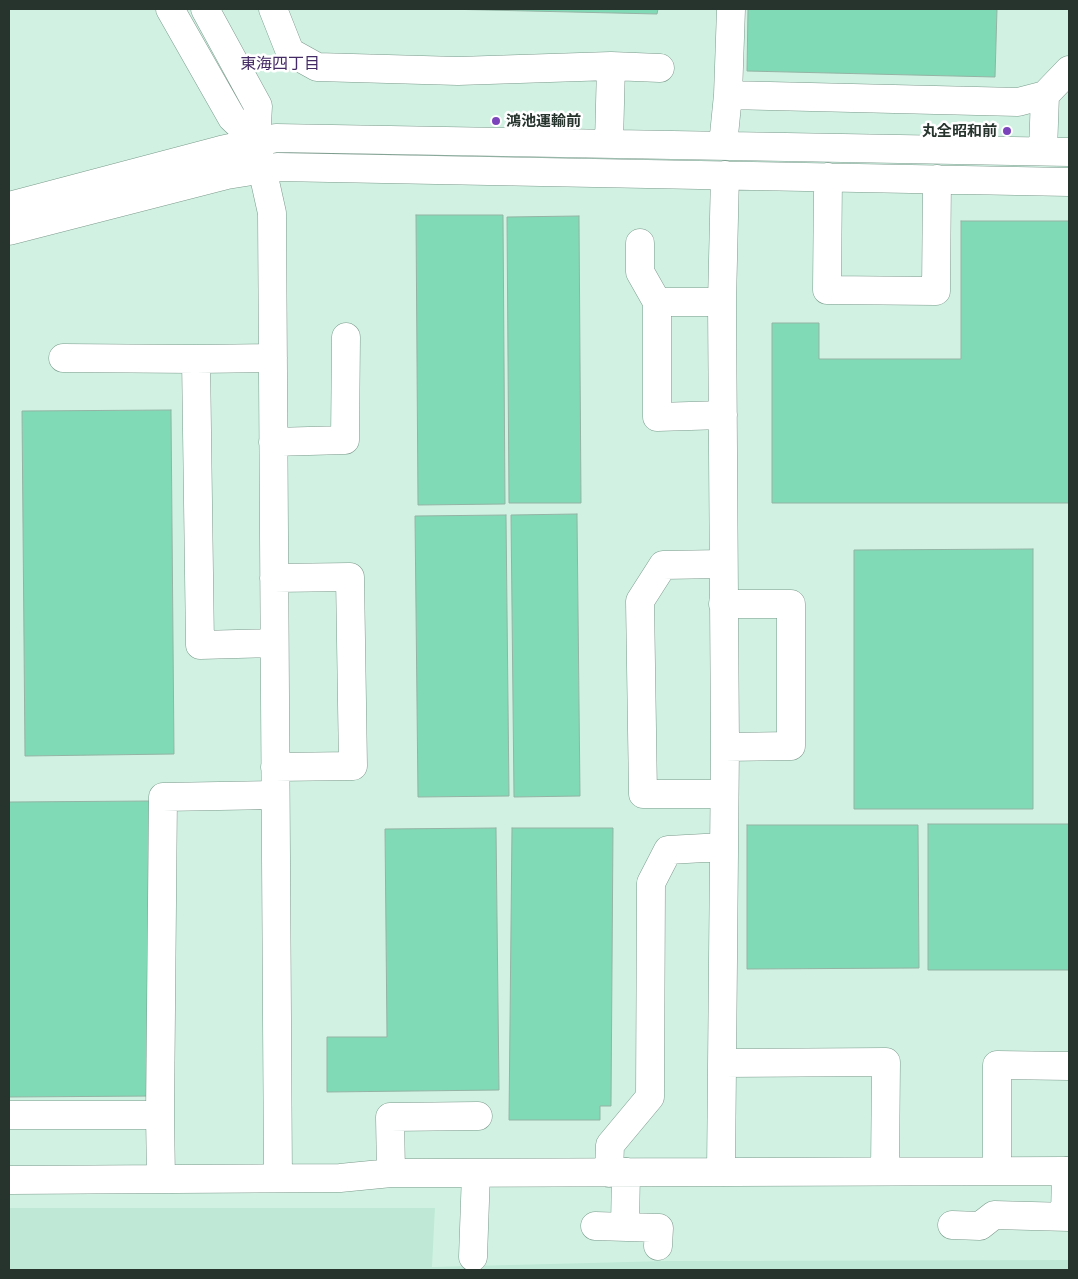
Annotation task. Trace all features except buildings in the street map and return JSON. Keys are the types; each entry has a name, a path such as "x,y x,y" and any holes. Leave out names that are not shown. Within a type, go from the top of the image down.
{"street":[{"path":"170,9 232,118 256,141"},
{"path":"205,9 258,106 256,141 272,213 278,1178"},
{"path":"273,9 290,52 317,67 458,71 611,66 660,68"},
{"path":"723,145 728,95 731,9"},
{"path":"609,142 611,66"},
{"path":"728,95 1018,102 1045,95 1069,70"},
{"path":"1043,151 1045,95"},
{"path":"9,206 256,141 298,136 1069,152"},
{"path":"9,231 227,175 262,168 302,166 1069,182"},
{"path":"721,1172 724,794 722,302 725,175"},
{"path":"828,177 827,290 936,291 937,179"},
{"path":"640,243 640,272 656,302 657,417 723,415"},
{"path":"656,302 722,302"},
{"path":"273,442 345,440 346,337"},
{"path":"63,358 272,358"},
{"path":"196,359 200,645 274,643"},
{"path":"723,564 663,565 640,601 643,794 724,794"},
{"path":"274,578 350,577 353,766 274,767"},
{"path":"723,604 791,604 791,746 724,747"},
{"path":"161,1179 163,797 275,795"},
{"path":"625,1227 618,1172 610,1145 650,1097 651,883 668,850 723,847"},
{"path":"723,1063 886,1062 885,1171"},
{"path":"997,1171 998,1065 1069,1066"},
{"path":"9,1115 160,1115"},
{"path":"391,1173 390,1117 478,1116"},
{"path":"9,1180 340,1178 391,1173 1068,1171 1067,1217 994,1215 980,1226 952,1225"},
{"path":"473,1257 476,1173"},
{"path":"595,1226 659,1228 658,1246"}],"shaded area":[{"path":"9,1208 435,1208 432,1267 666,1261 1069,1260 1069,1270 9,1270"}],"place":[{"name":"鴻池運輸前","path":"496,121"},
{"name":"丸全昭和前","path":"1007,131"}],"district":[{"name":"東海四丁目","path":"280,64"}]}
